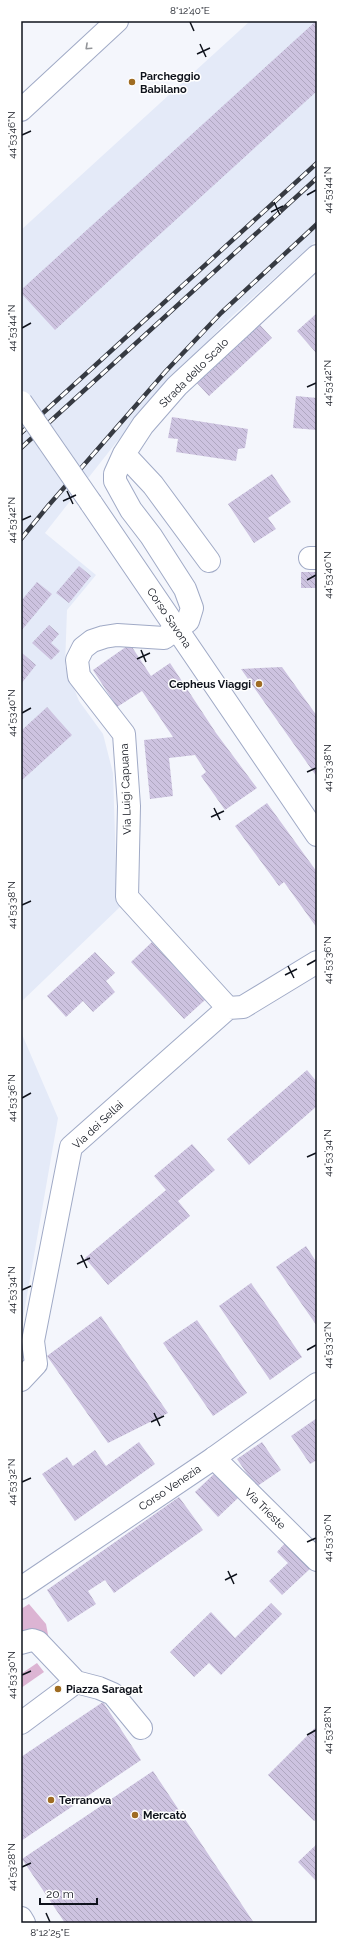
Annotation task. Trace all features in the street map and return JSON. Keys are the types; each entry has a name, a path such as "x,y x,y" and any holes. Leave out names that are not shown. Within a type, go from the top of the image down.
{"street":[{"path":"21,110 117,21"},
{"name":"Strada dello Scalo","path":"177,630 188,621 192,608 185,589 151,536 131,510 115,481 115,474 124,454 143,425 177,386 317,256"},
{"name":"Corso Savona","path":"21,402 317,835"},
{"path":"124,454 153,485 209,561"},
{"name":"Via Luigi Capuana","path":"177,630 164,638 117,635 104,636 92,641 83,648 77,660 77,667 79,676 124,734 129,806 127,897 228,1008"},
{"path":"228,1008 243,1007 317,962"},
{"name":"Via dei Sellai","path":"21,1380 36,1364 34,1341 71,1147 228,1008"},
{"name":"Corso Venezia","path":"21,1588 214,1458 317,1384"},
{"name":"Via Trieste","path":"214,1458 317,1560"},
{"path":"21,1643 32,1640 38,1642 76,1682 99,1688 113,1694 141,1728"},
{"path":"21,1723 76,1682"},
{"path":"21,1918 24,1923"}],"shaded area":[{"path":"250,21 317,21 317,240 229,319 178,372 115,444 45,533 96,575 67,610 65,666 79,701 103,734 113,773 117,898 121,906 21,1002 21,230"},
{"path":"21,1032 58,1118 21,1330"},
{"path":"29,1604 46,1624 49,1640 21,1635 21,1609"},
{"path":"37,1663 44,1672 21,1688 21,1674"}],"building":[{"path":"316,21 317,91 55,330 21,293 21,290"},
{"path":"317,313 317,354 297,331"},
{"path":"260,325 272,338 209,396 196,382"},
{"path":"296,396 317,398 317,430 293,428"},
{"path":"172,417 248,429 245,448 238,449 236,461 176,452 178,439 168,438"},
{"path":"272,474 291,502 268,518 276,529 254,543 228,504"},
{"path":"79,566 91,576 69,603 56,593"},
{"path":"301,572 317,572 317,588 301,588"},
{"path":"37,582 52,594 21,631 21,601"},
{"path":"49,625 59,634 51,643 60,651 51,660 32,643"},
{"path":"130,644 151,676 170,663 216,733 257,788 225,810 201,776 206,772 195,755 169,758 173,796 150,799 144,740 173,737 142,691 117,707 93,670"},
{"path":"22,653 36,665 21,684 21,655"},
{"path":"282,667 317,716 317,777 241,669"},
{"path":"47,707 72,735 21,781 21,731"},
{"path":"267,803 317,872 317,928 284,882 279,886 235,826"},
{"path":"152,942 205,1000 184,1019 131,962"},
{"path":"95,952 115,973 106,981 115,992 93,1012 83,1001 66,1017 47,996"},
{"path":"307,1070 317,1082 317,1106 249,1165 227,1139"},
{"path":"192,1144 215,1170 178,1201 190,1216 108,1285 85,1258 166,1190 154,1176"},
{"path":"306,1246 317,1263 317,1326 276,1267"},
{"path":"251,1283 302,1357 270,1380 219,1306"},
{"path":"101,1316 168,1413 108,1443 47,1356"},
{"path":"197,1320 247,1393 213,1416 163,1343"},
{"path":"317,1418 317,1460 310,1464 291,1436"},
{"path":"139,1442 155,1464 75,1521 42,1474 67,1457 73,1466 95,1450 106,1466"},
{"path":"262,1442 281,1470 256,1487 237,1459"},
{"path":"215,1473 238,1498 218,1517 195,1492"},
{"path":"179,1497 203,1530 114,1593 105,1580 88,1591 96,1604 68,1622 47,1590"},
{"path":"286,1542 311,1568 282,1595 269,1581 288,1563 277,1552"},
{"path":"271,1603 282,1614 221,1675 209,1663 194,1677 170,1652 211,1612 235,1638"},
{"name":"Terranova","path":"103,1702 141,1760 21,1841 21,1757"},
{"path":"315,1728 317,1730 317,1818 314,1821 268,1775"},
{"name":"Mercatò","path":"153,1771 254,1923 65,1923 22,1859"},
{"path":"317,1844 317,1882 298,1862"}],"railway":[{"path":"21,433 317,163"},
{"path":"21,448 317,178"},
{"path":"21,539 166,371 221,313 317,224"}],"place":[{"name":"Parcheggio Babilano","path":"132,82"},
{"name":"Cepheus Viaggi","path":"259,684"},
{"name":"Piazza Saragat","path":"58,1689"},
{"name":"Terranova","path":"51,1800"},
{"name":"Mercatò","path":"135,1815"}]}
